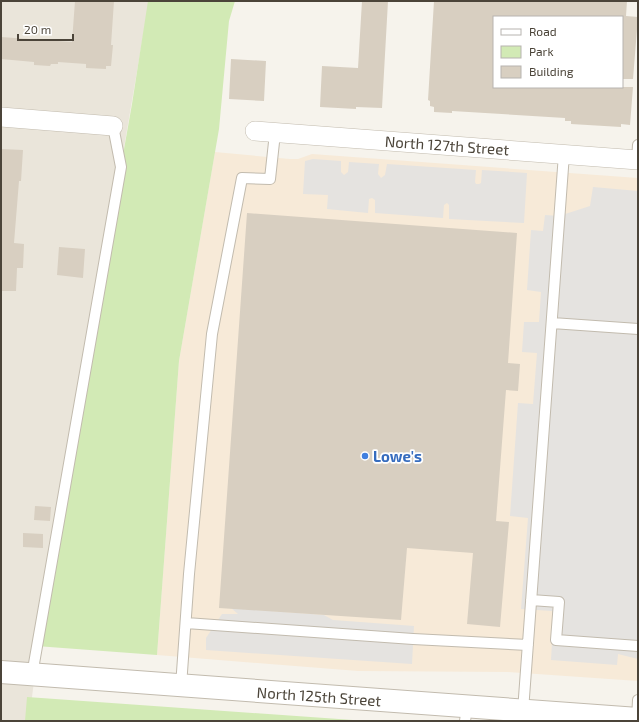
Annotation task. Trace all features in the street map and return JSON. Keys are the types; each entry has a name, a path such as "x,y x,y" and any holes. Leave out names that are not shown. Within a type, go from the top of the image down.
{"street":[{"path":"1,117 113,126"},
{"name":"North 127th Street","path":"255,131 564,154 638,155"},
{"name":"North 125th Street","path":"1,672 181,686 466,714 523,711 613,719 638,713"}],"lane":[{"path":"32,675 121,167 113,126"},
{"path":"181,686 189,574 212,334 242,178 270,180 274,133"},
{"path":"523,711 564,154"},
{"path":"552,323 638,329"},
{"path":"531,600 559,602 556,640 638,646"},
{"path":"186,623 413,639 528,645"}],"shaded area":[{"path":"1,1 149,1 37,657 29,721 1,721"},
{"path":"215,152 290,159 298,159 312,154 638,178 638,681 508,672 358,671 157,655 179,361"},
{"path":"313,159 341,161 341,172 344,175 348,172 349,162 379,164 378,174 381,178 385,175 387,164 476,170 476,184 481,183 482,170 527,173 524,223 449,219 449,205 447,203 444,205 443,218 375,213 375,200 372,198 369,199 368,213 327,209 328,195 303,194 305,161"},
{"path":"593,187 638,191 638,659 618,654 617,665 551,660 552,611 521,609 528,518 510,516 518,403 533,404 537,353 522,352 524,322 539,322 541,292 527,290 531,230 543,231 545,215 559,216 590,206"},
{"path":"231,608 324,615 333,620 414,626 412,664 206,650 206,638 222,614 238,614"}],"green space":[{"path":"148,1 235,1 229,21 219,129 179,361 157,655 36,646 132,104"},
{"path":"27,697 367,721 25,721"}],"building":[{"path":"75,1 114,1 111,66 106,66 106,69 86,68 86,64 58,62 58,64 51,64 50,66 34,65 34,62 1,59 1,37 72,42"},
{"path":"362,1 388,1 382,108 356,107 356,109 320,107 322,66 358,68"},
{"path":"434,1 627,1 626,16 638,17 633,79 623,79 623,16 493,16 493,88 633,87 630,125 621,124 621,127 571,124 571,121 565,121 565,118 452,111 452,113 434,112 434,107 430,106 430,101 428,100"},
{"path":"231,59 266,61 264,101 229,99"},
{"path":"1,149 23,150 14,243 24,244 23,268 17,268 16,291 1,291"},
{"name":"Lowe's","path":"247,213 517,233 508,363 520,364 518,391 506,390 496,521 509,522 500,627 467,624 473,553 407,548 401,620 219,608"},
{"path":"59,247 85,249 83,278 57,275"},
{"path":"35,506 51,507 50,521 34,520"},
{"path":"23,533 43,534 43,548 23,547"}],"place":[{"name":"Lowe's","path":"365,456"}]}
